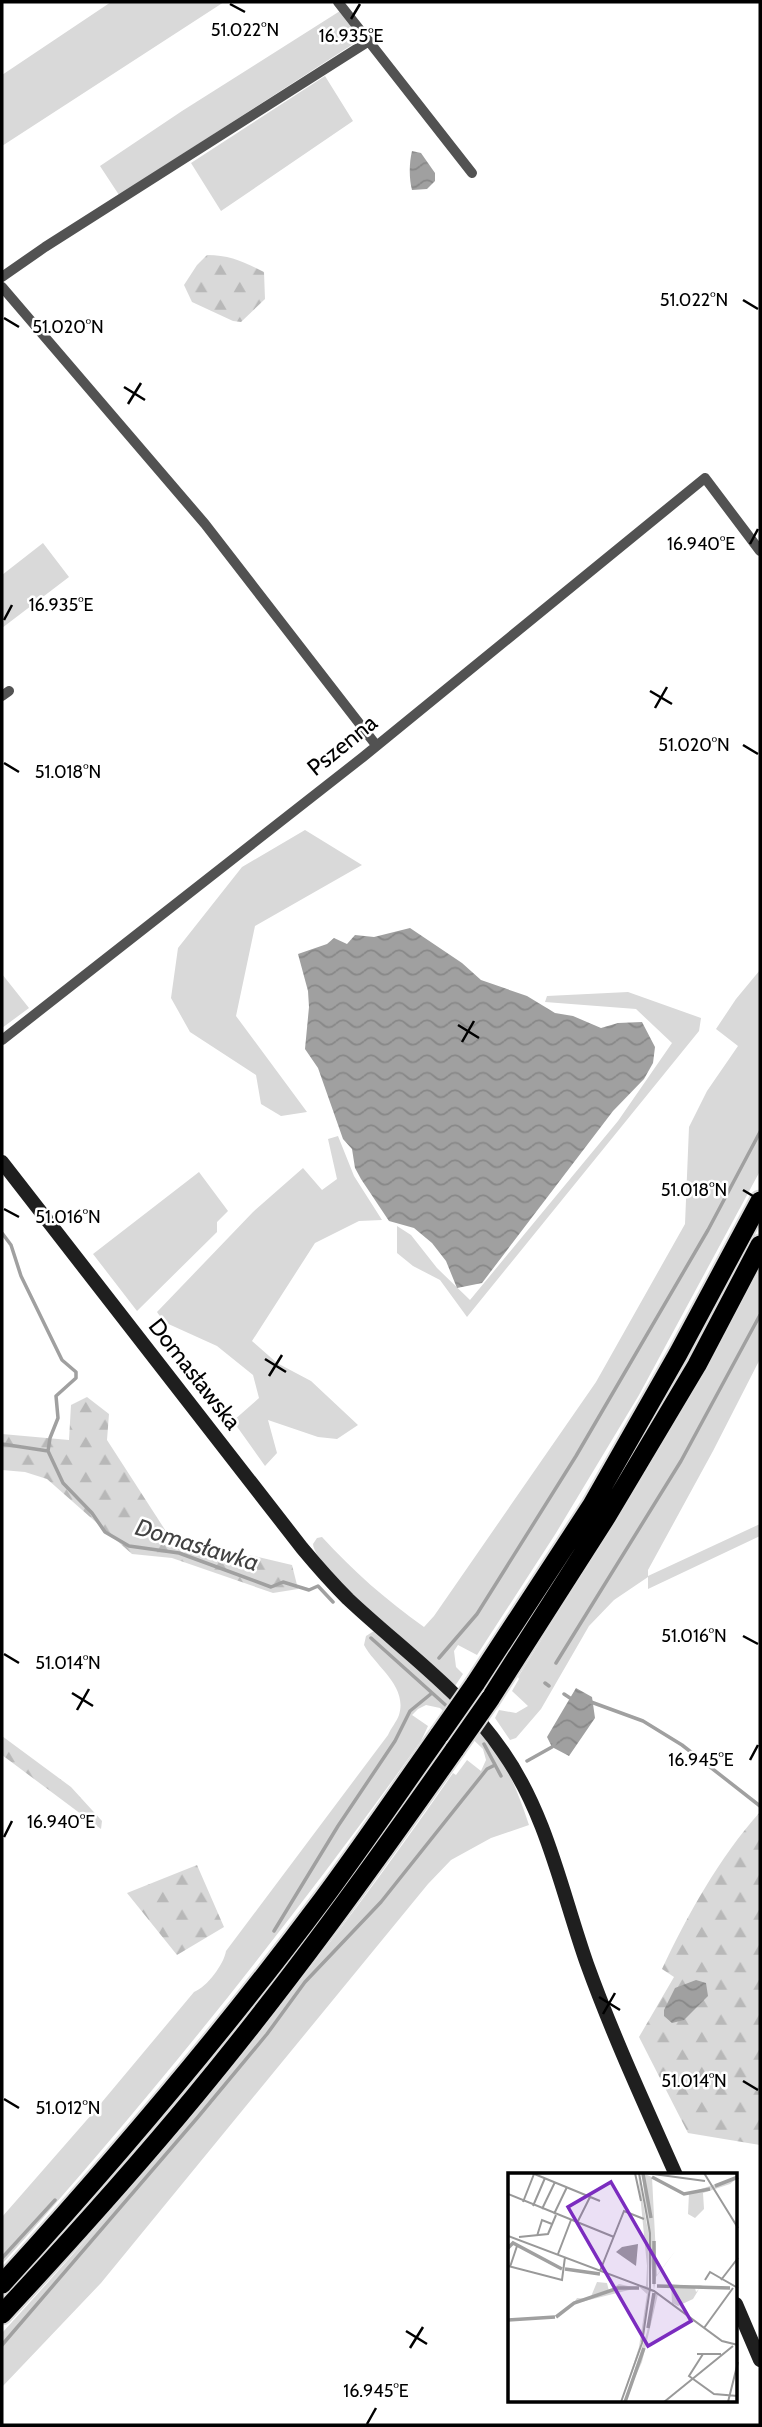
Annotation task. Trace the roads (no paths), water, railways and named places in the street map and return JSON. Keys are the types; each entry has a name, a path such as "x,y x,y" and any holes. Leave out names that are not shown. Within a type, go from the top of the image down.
{"highway":[{"path":"2,2284 186,2073 322,1900 475,1684 592,1505 678,1354 760,1200"},
{"path":"2,2314 73,2237 195,2095 337,1913 455,1749 607,1516 697,1365 760,1245"}],"street":[{"path":"338,2 472,173"},
{"path":"2,277 369,41"},
{"path":"2,287 205,524 376,744"},
{"name":"Pszenna","path":"2,1040 376,744 705,478 760,551"},
{"name":"Domasławska","path":"2,1162 302,1548 359,1609 451,1690 487,1730 523,1785 546,1839 592,1978 675,2173"},
{"path":"738,2309 760,2360"}],"water":[{"path":"412,151 421,153 435,173 435,181 427,189 412,190"},
{"path":"410,928 462,963 481,980 527,996 555,1013 573,1016 601,1028 618,1023 642,1022 655,1047 653,1063 644,1079 613,1111 482,1283 457,1288 446,1261 432,1243 414,1228 389,1221 361,1179 355,1168 352,1149 343,1139 318,1068 305,1049 308,991 298,954 327,944 334,938 347,944 355,935 374,937"},
{"path":"576,1688 592,1697 595,1718 569,1756 552,1747 547,1737"},
{"path":"696,1980 706,1983 708,1996 684,2020 672,2023 664,2016 664,2010 675,1988"}],"waterway":[{"path":"439,1658 477,1614 576,1456 708,1230 760,1132"},
{"path":"2,1233 11,1245 21,1276 62,1360 76,1372 76,1378 56,1396 58,1418 48,1451"},
{"path":"556,1663 681,1461 760,1315"},
{"name":"Domasławka","path":"2,1444 48,1451 63,1483 92,1513 105,1532 129,1546 179,1553 271,1587 283,1582 309,1590 318,1586 333,1602"},
{"name":"Domasławka","path":"371,1638 450,1709"},
{"path":"545,1683 549,1686"},
{"path":"274,1931 338,1826 395,1741 410,1711 432,1693"},
{"path":"564,1694 570,1698"},
{"name":"Domasławka","path":"591,1702 643,1721 682,1745 760,1806"},
{"name":"Domasławka","path":"527,1761 555,1743"},
{"name":"Domasławka","path":"484,1744 501,1776"},
{"path":"2,2345 198,2117 267,2034 305,1982 381,1902 487,1769 495,1765"},
{"path":"2,2258 55,2200"}]}
